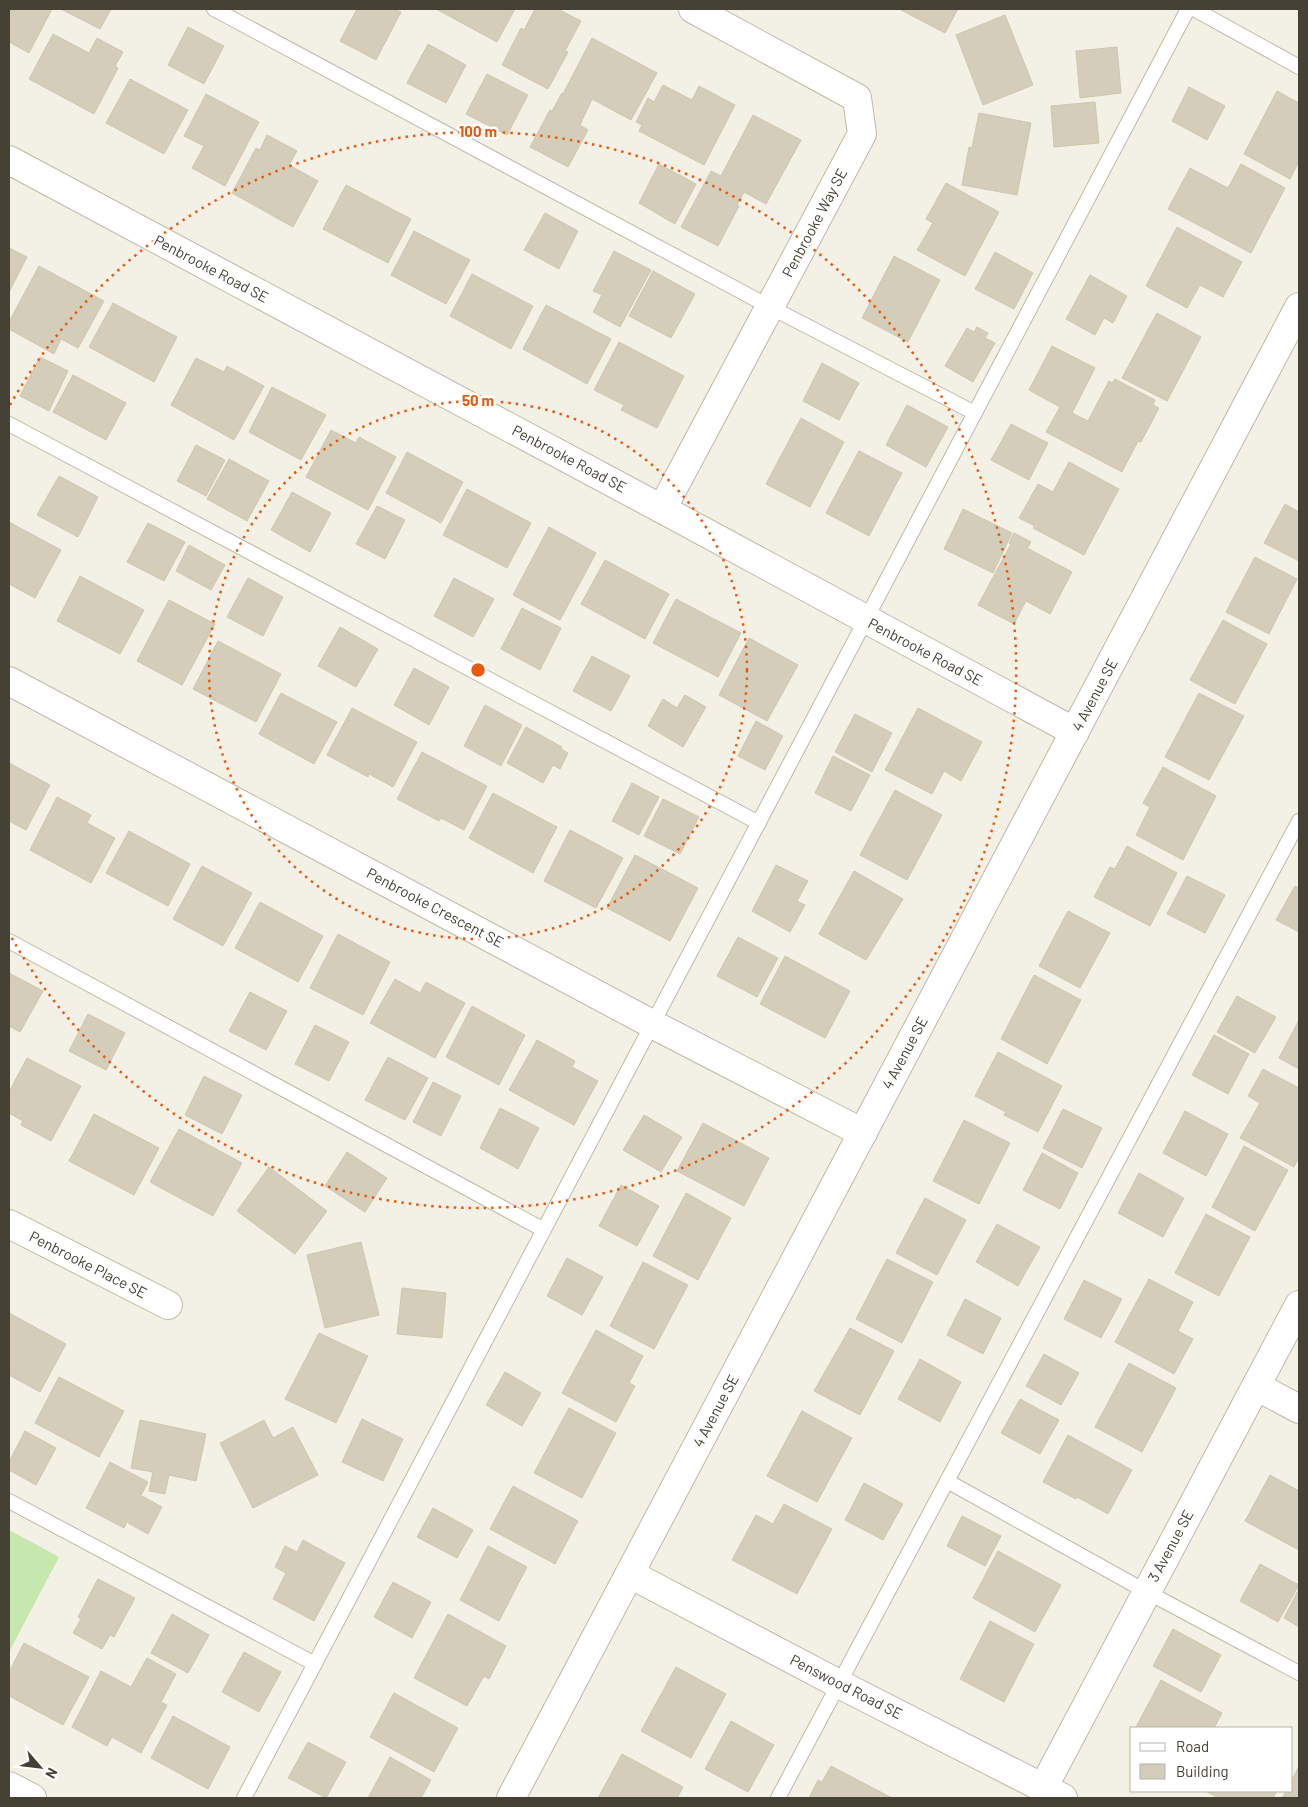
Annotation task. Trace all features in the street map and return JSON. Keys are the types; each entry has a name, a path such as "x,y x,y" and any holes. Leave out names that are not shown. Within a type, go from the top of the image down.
{"street":[{"name":"Penbrooke Way SE","path":"662,509 862,134 857,98 693,9"},
{"name":"Penbrooke Road SE","path":"9,160 1075,732"},
{"name":"4 Avenue SE","path":"511,1798 1075,732 1296,322"},
{"name":"Penbrooke Crescent SE","path":"9,681 652,1024 863,1133"},
{"name":"Penbrooke Place SE","path":"9,1224 168,1305"},
{"name":"3 Avenue SE","path":"1053,1793 1147,1592 1299,1305"},
{"path":"1256,1386 1299,1409"},
{"name":"Penswood Road SE","path":"630,1574 839,1684 1053,1793"},
{"path":"9,1786 32,1798"}],"lane":[{"path":"214,9 770,307 975,413"},
{"path":"244,1798 1188,9"},
{"path":"1194,9 1299,67"},
{"path":"9,424 759,823"},
{"path":"778,1798 1299,821"},
{"path":"9,941 544,1230"},
{"path":"947,1481 1147,1592 1299,1673"},
{"path":"9,1501 315,1664"}],"green space":[{"path":"9,1530 59,1557 9,1652"}],"building":[{"path":"9,9 52,9 29,53 9,42"},
{"path":"61,9 111,9 100,29"},
{"path":"357,9 394,9 401,12 376,60 340,41"},
{"path":"436,9 515,9 497,42"},
{"path":"535,9 558,9 581,21 565,51 568,52 548,89 502,65 521,28 524,30"},
{"path":"902,9 958,9 945,33"},
{"path":"1005,15 1033,85 983,105 956,35"},
{"path":"188,27 224,46 204,84 168,65"},
{"path":"53,34 89,53 97,38 123,52 115,66 118,68 94,114 29,79"},
{"path":"592,38 657,73 631,120 592,99 580,125 588,130 568,167 530,147 550,110 552,111 563,94"},
{"path":"428,44 466,65 446,103 407,83"},
{"path":"1117,47 1121,93 1080,98 1076,51"},
{"path":"487,74 528,95 507,135 466,114"},
{"path":"130,79 188,110 164,154 106,123"},
{"path":"663,85 692,100 699,86 735,105 704,165 639,131 642,125 636,122 648,98 654,102"},
{"path":"1189,87 1225,106 1207,140 1172,121"},
{"path":"1277,91 1299,103 1299,161 1290,179 1244,154"},
{"path":"206,94 259,122 225,186 192,168 204,146 184,136"},
{"path":"1095,102 1099,143 1054,147 1051,106"},
{"path":"979,113 1031,123 1017,195 962,185 969,147 972,148"},
{"path":"753,115 801,140 766,204 744,192 737,205 739,206 718,246 681,227 711,171 721,176"},
{"path":"267,135 297,151 289,165 318,181 293,227 232,193 256,148 260,150"},
{"path":"659,164 696,184 675,224 639,203"},
{"path":"1241,164 1285,188 1251,253 1168,209 1190,168 1228,188"},
{"path":"946,183 999,212 965,276 917,250 933,223 926,219"},
{"path":"346,185 411,219 388,263 323,229"},
{"path":"545,213 578,231 559,269 524,250"},
{"path":"1177,227 1242,262 1223,297 1200,285 1187,308 1146,286"},
{"path":"414,231 470,260 446,304 391,275"},
{"path":"9,248 27,257 9,292"},
{"path":"614,251 651,270 620,327 593,312 602,295 593,291"},
{"path":"995,252 1033,273 1014,309 975,289"},
{"path":"894,256 940,280 908,342 862,318"},
{"path":"39,266 104,301 78,348 61,339 54,354 9,329 9,322"},
{"path":"653,271 695,294 671,338 629,316"},
{"path":"472,274 533,306 511,349 450,316"},
{"path":"1090,275 1127,296 1113,323 1104,318 1095,335 1066,319"},
{"path":"113,303 177,337 154,382 89,347"},
{"path":"546,305 611,339 587,384 523,349"},
{"path":"1157,313 1201,337 1167,401 1122,378"},
{"path":"977,327 988,333 985,338 995,343 973,382 945,366 967,328 974,332"},
{"path":"619,342 684,376 657,428 621,410 624,405 594,390"},
{"path":"1052,346 1095,368 1072,413 1088,421 1109,381 1112,383 1115,379 1155,400 1153,405 1159,408 1141,442 1138,441 1122,472 1046,432 1060,407 1029,390"},
{"path":"40,357 68,371 49,411 20,396"},
{"path":"196,358 224,372 227,366 264,386 234,440 171,405"},
{"path":"822,363 859,383 839,420 803,401"},
{"path":"73,375 126,403 106,440 53,412"},
{"path":"272,387 326,415 301,460 249,432"},
{"path":"907,405 948,427 926,467 886,445"},
{"path":"801,418 844,442 810,507 766,484"},
{"path":"1011,424 1048,443 1029,480 991,460"},
{"path":"331,430 356,443 359,437 396,457 368,510 306,477"},
{"path":"196,445 225,460 206,496 177,481"},
{"path":"859,451 902,473 869,536 826,513"},
{"path":"407,452 463,482 441,523 386,493"},
{"path":"229,459 269,481 247,521 207,499"},
{"path":"1069,462 1119,489 1084,555 1033,528 1035,526 1019,518 1038,484 1053,492"},
{"path":"59,476 98,497 78,537 37,515"},
{"path":"467,489 531,523 507,568 443,535"},
{"path":"292,492 331,513 310,552 271,530"},
{"path":"1285,504 1299,512 1299,561 1264,543"},
{"path":"377,506 405,520 385,559 356,544"},
{"path":"963,509 1012,533 993,573 944,549"},
{"path":"9,522 61,550 35,598 9,584"},
{"path":"148,523 185,542 164,581 127,562"},
{"path":"549,527 596,553 560,620 513,595"},
{"path":"1014,533 1031,542 1027,548 1072,572 1050,614 1026,601 1014,624 978,605 1011,544 1009,543"},
{"path":"189,545 225,565 211,590 176,571"},
{"path":"1255,557 1297,579 1269,634 1226,612"},
{"path":"605,560 669,594 645,639 581,604"},
{"path":"80,576 144,610 120,654 57,621"},
{"path":"248,578 283,597 263,636 227,617"},
{"path":"454,578 494,599 473,637 434,616"},
{"path":"676,599 741,633 718,677 653,643"},
{"path":"169,600 215,624 182,685 137,661"},
{"path":"522,608 561,628 540,670 501,649"},
{"path":"1223,620 1267,644 1235,704 1190,680"},
{"path":"340,627 378,649 356,687 318,666"},
{"path":"749,638 798,665 767,721 719,695"},
{"path":"218,641 281,674 256,722 193,689"},
{"path":"592,656 630,676 611,711 573,691"},
{"path":"414,668 449,687 429,725 394,705"},
{"path":"281,693 337,722 314,764 259,734"},
{"path":"1199,693 1244,716 1209,780 1165,757"},
{"path":"685,695 706,707 683,747 648,726 663,699 677,708"},
{"path":"485,705 522,725 501,766 464,746"},
{"path":"352,708 417,742 393,787 369,774 368,777 327,755"},
{"path":"918,708 982,742 961,781 944,771 932,794 885,770"},
{"path":"855,714 892,733 872,772 835,752"},
{"path":"756,721 783,736 765,770 738,756"},
{"path":"526,727 562,747 561,749 568,753 560,769 553,765 543,783 507,763"},
{"path":"422,752 487,786 464,830 441,818 439,821 397,799"},
{"path":"833,756 870,775 851,811 815,793"},
{"path":"9,763 50,785 26,830 9,821"},
{"path":"1163,767 1216,796 1183,860 1136,835 1150,807 1143,803"},
{"path":"632,783 659,797 639,835 612,821"},
{"path":"895,790 942,815 907,880 860,855"},
{"path":"493,793 557,827 533,873 469,838"},
{"path":"57,797 91,815 87,823 115,838 91,883 30,850"},
{"path":"663,799 699,817 680,854 644,836"},
{"path":"570,830 623,858 596,908 544,881"},
{"path":"129,831 190,864 168,906 106,873"},
{"path":"1127,846 1177,873 1150,926 1094,897 1110,867 1115,869"},
{"path":"635,855 698,888 670,941 607,908"},
{"path":"776,865 808,881 797,901 805,905 790,932 752,911"},
{"path":"202,866 252,893 223,946 173,919"},
{"path":"854,871 903,899 866,960 819,934"},
{"path":"1187,876 1225,895 1205,933 1167,914"},
{"path":"1295,886 1299,888 1299,932 1276,920"},
{"path":"260,902 323,936 298,982 235,948"},
{"path":"1068,911 1110,933 1080,988 1039,966"},
{"path":"338,934 390,962 363,1015 310,988"},
{"path":"738,937 778,958 757,997 717,976"},
{"path":"785,956 850,991 825,1038 760,1004"},
{"path":"9,973 43,991 20,1032 9,1026"},
{"path":"1034,975 1081,1000 1047,1064 1001,1039"},
{"path":"395,979 420,993 426,982 465,1003 435,1058 370,1023"},
{"path":"250,992 287,1011 266,1050 229,1031"},
{"path":"1237,996 1276,1017 1255,1053 1217,1032"},
{"path":"472,1006 525,1035 499,1085 446,1057"},
{"path":"88,1014 125,1033 106,1070 69,1051"},
{"path":"1299,1020 1299,1069 1279,1058"},
{"path":"315,1025 349,1042 329,1081 295,1064"},
{"path":"1214,1035 1249,1054 1228,1094 1192,1075"},
{"path":"537,1040 575,1061 572,1067 598,1081 574,1125 509,1090"},
{"path":"998,1052 1062,1086 1038,1132 1004,1115 1006,1112 975,1096"},
{"path":"388,1057 428,1078 405,1120 365,1100"},
{"path":"27,1058 81,1086 51,1141 21,1125 23,1121 9,1113 9,1092"},
{"path":"1263,1069 1299,1088 1299,1157 1294,1167 1240,1138 1260,1103 1248,1096"},
{"path":"204,1076 242,1095 222,1134 185,1115"},
{"path":"433,1082 461,1096 441,1136 413,1122"},
{"path":"500,1108 539,1128 518,1169 480,1148"},
{"path":"1063,1109 1102,1128 1082,1168 1043,1148"},
{"path":"1185,1111 1228,1134 1206,1176 1163,1153"},
{"path":"94,1114 159,1148 134,1195 69,1161"},
{"path":"644,1115 682,1137 661,1172 623,1150"},
{"path":"964,1120 1010,1143 979,1204 933,1181"},
{"path":"703,1123 769,1158 744,1206 677,1171"},
{"path":"179,1129 242,1163 213,1216 150,1182"},
{"path":"1244,1146 1288,1170 1255,1231 1212,1207"},
{"path":"347,1152 387,1178 365,1212 325,1186"},
{"path":"1042,1153 1078,1173 1060,1209 1023,1190"},
{"path":"269,1167 327,1211 295,1254 237,1211"},
{"path":"1139,1173 1184,1198 1163,1237 1118,1213"},
{"path":"621,1185 659,1206 637,1246 599,1226"},
{"path":"686,1193 731,1218 698,1280 653,1256"},
{"path":"925,1198 966,1220 937,1275 896,1253"},
{"path":"1206,1214 1250,1237 1219,1296 1175,1273"},
{"path":"997,1224 1040,1247 1018,1286 976,1262"},
{"path":"361,1242 379,1315 325,1328 307,1255"},
{"path":"567,1258 603,1277 582,1315 547,1296"},
{"path":"887,1259 933,1282 902,1343 856,1319"},
{"path":"643,1262 688,1285 654,1349 610,1326"},
{"path":"1149,1279 1193,1302 1178,1331 1193,1339 1174,1374 1115,1342"},
{"path":"1084,1280 1122,1299 1101,1338 1064,1319"},
{"path":"402,1288 446,1293 442,1338 397,1334"},
{"path":"965,1299 1001,1318 983,1354 947,1335"},
{"path":"9,1313 66,1344 40,1392 9,1375"},
{"path":"850,1328 894,1351 860,1415 814,1391"},
{"path":"596,1330 643,1356 629,1383 635,1386 616,1422 562,1393"},
{"path":"319,1333 368,1356 336,1423 285,1399"},
{"path":"1044,1354 1079,1373 1061,1405 1026,1386"},
{"path":"920,1359 961,1382 940,1422 898,1399"},
{"path":"1129,1363 1176,1388 1142,1452 1095,1427"},
{"path":"505,1372 541,1393 522,1426 486,1405"},
{"path":"59,1377 124,1411 99,1457 35,1423"},
{"path":"1020,1399 1059,1420 1040,1454 1001,1433"},
{"path":"569,1408 616,1433 582,1498 534,1473"},
{"path":"802,1411 852,1438 817,1502 767,1476"},
{"path":"362,1419 403,1439 383,1481 342,1462"},
{"path":"140,1420 206,1434 196,1481 169,1475 165,1494 149,1491 153,1472 131,1468"},
{"path":"264,1420 273,1438 293,1427 318,1475 253,1508 220,1443"},
{"path":"25,1431 56,1448 36,1485 9,1470 9,1462"},
{"path":"1068,1435 1132,1470 1108,1514 1077,1497 1076,1499 1043,1482"},
{"path":"110,1462 148,1482 124,1528 86,1508"},
{"path":"1270,1475 1299,1491 1299,1550 1245,1521"},
{"path":"864,1483 903,1504 883,1540 845,1520"},
{"path":"513,1486 578,1521 555,1564 490,1529"},
{"path":"142,1496 162,1507 148,1534 128,1523"},
{"path":"784,1504 832,1529 797,1594 732,1560 756,1515 773,1524"},
{"path":"433,1508 473,1530 457,1558 417,1537"},
{"path":"962,1516 1001,1536 985,1566 947,1546"},
{"path":"303,1540 345,1563 314,1621 273,1599 286,1573 275,1567 285,1546 297,1552"},
{"path":"488,1546 527,1567 499,1621 460,1600"},
{"path":"998,1551 1061,1585 1035,1632 973,1598"},
{"path":"1260,1564 1299,1585 1278,1622 1240,1601"},
{"path":"98,1579 135,1598 114,1637 110,1635 102,1649 73,1633 81,1619 78,1617"},
{"path":"393,1582 431,1602 412,1638 374,1617"},
{"path":"1299,1589 1299,1627 1284,1618"},
{"path":"172,1614 209,1635 188,1673 151,1653"},
{"path":"448,1614 506,1646 489,1679 484,1676 467,1706 414,1678"},
{"path":"990,1621 1034,1644 1004,1702 960,1679"},
{"path":"1173,1629 1221,1655 1201,1692 1153,1666"},
{"path":"24,1643 89,1677 63,1725 9,1696 9,1672"},
{"path":"244,1652 281,1672 259,1712 222,1692"},
{"path":"147,1658 176,1674 161,1702 167,1705 141,1753 112,1737 107,1746 72,1727 101,1671 131,1687"},
{"path":"676,1667 726,1694 691,1758 641,1731"},
{"path":"1161,1680 1222,1713 1215,1727 1136,1727"},
{"path":"394,1693 458,1728 434,1772 370,1737"},
{"path":"173,1716 230,1747 208,1789 151,1758"},
{"path":"731,1721 774,1745 748,1792 705,1769"},
{"path":"308,1742 346,1762 326,1798 288,1778"},
{"path":"622,1754 683,1787 677,1798 598,1798"},
{"path":"390,1757 431,1780 421,1798 368,1798"},
{"path":"831,1766 892,1798 809,1798 818,1780 822,1782"},
{"path":"1299,1766 1299,1798 1282,1798 1285,1792 1293,1792 1293,1778"},
{"path":"1207,1792 1276,1792 1273,1798 1219,1798"}]}
